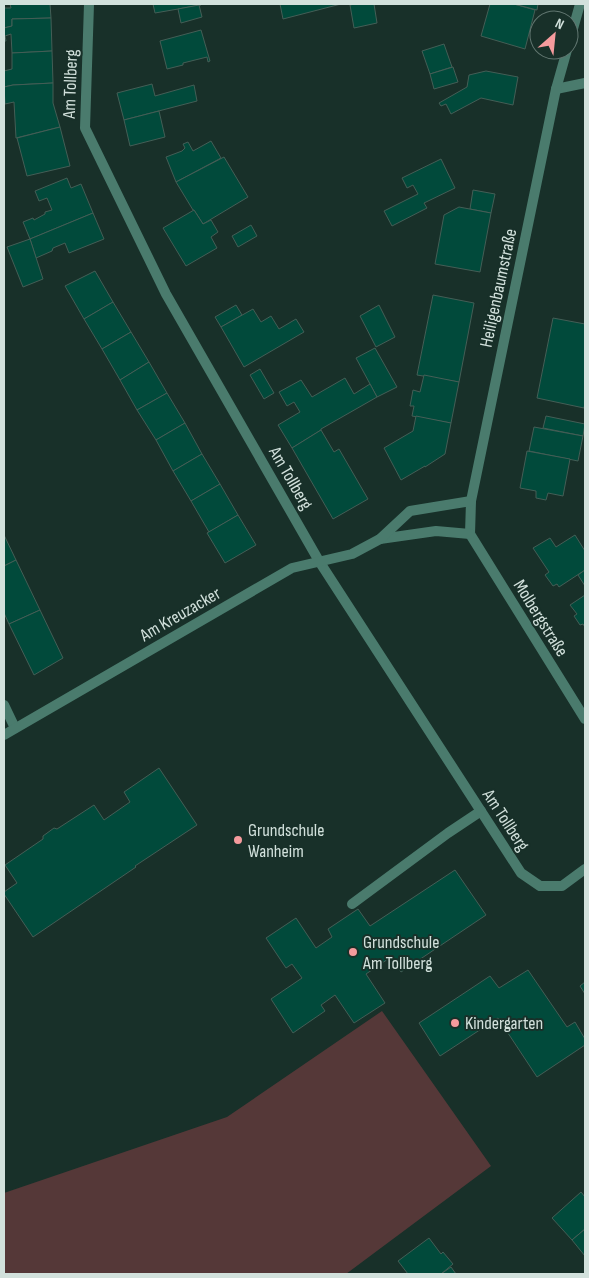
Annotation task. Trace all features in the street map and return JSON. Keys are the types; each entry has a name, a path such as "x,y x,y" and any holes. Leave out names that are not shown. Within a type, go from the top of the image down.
{"street":[{"name":"Am Tollberg","path":"89,4 85,128 166,294 319,561 521,873 540,886 562,886 585,870"},
{"name":"Heiligenbaumstraße","path":"470,534 471,501 556,89 564,60"},
{"path":"556,89 585,83"},
{"name":"Am Kreuzacker","path":"4,735 292,568 352,554 380,539 410,511 471,501"},
{"name":"Am Kreuzacker","path":"380,539 436,531 470,534"},
{"name":"Molbergstraße","path":"470,534 585,719"},
{"path":"4,705 15,728"},
{"path":"352,904 481,811"}],"shaded area":[{"path":"382,1011 491,1166 346,1274 4,1274 4,1193 227,1117"}],"building":[{"path":"10,4 50,4 51,18 12,19 12,26 4,28 4,8 11,8"},
{"path":"153,4 200,4 201,5 155,13"},
{"path":"280,4 341,4 283,19"},
{"path":"374,4 377,23 354,28 350,5"},
{"path":"490,4 514,4 535,10 529,10 529,33 525,49 481,36"},
{"path":"514,4 538,4 537,10"},
{"path":"199,5 202,17 181,23 178,9"},
{"path":"51,18 52,51 12,53 11,34 5,36 6,41 4,41 4,28 12,26 12,19"},
{"path":"201,30 210,61 208,62 207,57 167,69 160,41"},
{"path":"444,44 452,67 430,74 422,51"},
{"path":"52,51 53,83 4,87 4,71 12,69 12,53"},
{"path":"453,67 458,82 434,89 430,74"},
{"path":"486,71 518,77 513,105 481,98 451,114 446,104 441,106 439,103 467,87 469,75"},
{"path":"53,83 53,103 60,127 16,138 14,102 5,104 4,87"},
{"path":"152,84 155,96 194,85 197,101 124,120 117,93"},
{"path":"159,111 165,137 130,146 124,120"},
{"path":"60,127 70,166 27,176 17,138"},
{"path":"211,141 221,158 176,182 166,157 182,151 185,148 183,144 188,142 193,151"},
{"path":"224,157 248,197 203,224 176,182"},
{"path":"441,159 455,188 424,203 427,208 392,226 384,211 418,194 413,185 407,188 402,178"},
{"path":"67,178 71,188 81,184 93,213 30,239 23,222 33,218 34,220 45,214 45,212 52,210 47,198 39,201 35,191"},
{"path":"473,190 495,194 491,213 470,209"},
{"path":"459,207 491,213 480,272 435,264 444,215"},
{"path":"194,210 203,224 211,220 218,232 211,237 217,248 186,266 163,228"},
{"path":"93,213 104,239 69,253 65,243 36,258 30,239"},
{"path":"251,225 257,236 238,247 232,236"},
{"path":"30,239 43,279 23,287 7,247"},
{"path":"95,271 113,302 84,319 65,286"},
{"path":"433,295 474,303 459,382 417,375"},
{"path":"113,302 131,332 102,349 84,319"},
{"path":"236,305 242,315 221,327 215,317"},
{"path":"379,305 395,337 376,347 360,316"},
{"path":"253,309 261,322 271,316 279,329 296,319 304,332 244,367 221,327"},
{"path":"553,318 585,324 584,408 537,398"},
{"path":"131,332 149,362 120,380 102,349"},
{"path":"375,348 397,387 377,397 356,358"},
{"path":"149,362 167,393 137,410 120,380"},
{"path":"260,369 274,393 264,399 250,375"},
{"path":"424,375 459,382 451,423 412,416 414,406 410,406 413,390 420,392"},
{"path":"345,378 354,394 370,384 377,397 292,448 278,425 300,412 294,402 287,406 279,392 301,380 312,397"},
{"path":"167,393 185,423 156,440 137,410"},
{"path":"416,416 451,423 445,454 401,480 384,448 413,431"},
{"path":"546,416 585,424 583,436 543,428"},
{"path":"185,423 202,454 173,471 156,440"},
{"path":"534,427 583,436 578,461 529,451"},
{"path":"321,430 334,452 339,449 368,499 333,519 292,448"},
{"path":"527,451 570,459 563,496 548,493 546,500 536,498 536,491 520,488"},
{"path":"202,454 220,484 191,501 173,471"},
{"path":"220,484 238,515 209,532 191,501"},
{"path":"238,515 256,545 225,563 207,533"},
{"path":"4,535 16,560 4,566"},
{"path":"575,535 585,551 585,570 559,587 557,584 553,586 545,575 549,572 533,548 550,538 556,547"},
{"path":"16,560 40,610 9,624 4,613 4,566"},
{"path":"585,570 585,586 578,575"},
{"path":"585,595 585,627 583,624 580,625 574,616 577,614 570,605"},
{"path":"40,610 63,658 34,675 9,624"},
{"path":"159,768 197,825 33,937 4,894 4,892 17,883 5,865 43,839 43,836 54,828 57,829 94,805 104,820 130,802 124,792"},
{"name":"Grundschule Am Tollberg","path":"455,870 486,915 401,972 391,957 366,974 385,1003 354,1023 335,995 321,1005 325,1011 293,1033 271,999 302,978 292,964 286,968 266,938 296,918 316,948 332,937 328,929 358,909 370,926"},
{"name":"Kindergarten","path":"528,970 567,1027 575,1022 585,1039 585,1045 537,1077 498,1018 440,1056 419,1023 490,976 499,988"},
{"path":"585,982 585,994 580,986"},
{"path":"581,1192 585,1197 585,1229 572,1240 552,1218"},
{"path":"585,1229 585,1256 572,1240"},
{"path":"429,1238 441,1254 443,1252 453,1264 441,1274 408,1274 398,1261"},
{"path":"451,1267 456,1274 441,1274"}],"place":[{"name":"Grundschule Wanheim","path":"238,840"},
{"name":"Grundschule Am Tollberg","path":"353,952"},
{"name":"Kindergarten","path":"455,1023"}]}
